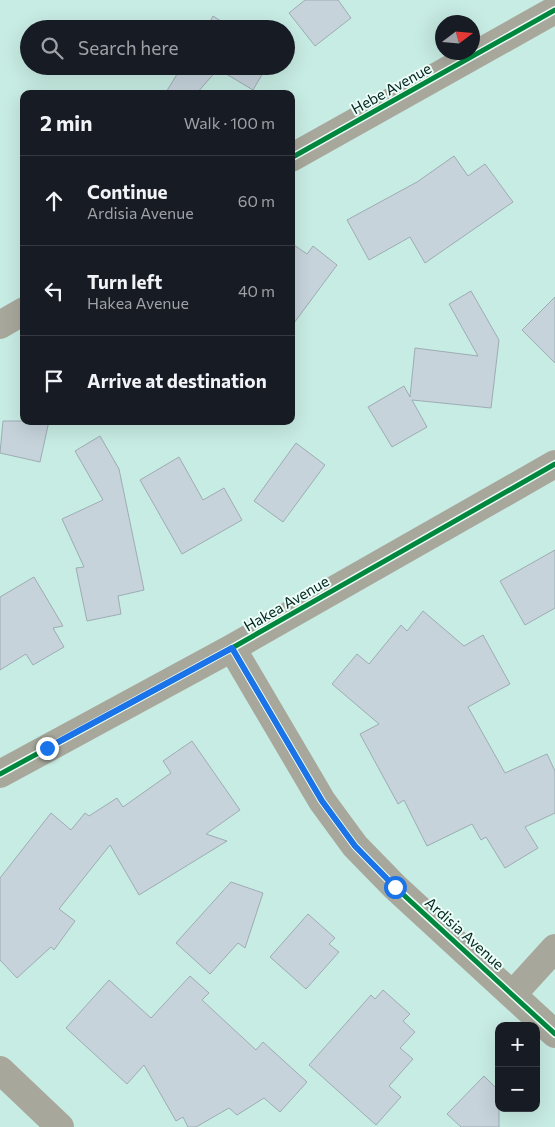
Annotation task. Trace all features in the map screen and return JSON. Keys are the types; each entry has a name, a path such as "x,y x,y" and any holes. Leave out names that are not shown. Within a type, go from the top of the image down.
{"street":[{"name":"Hebe Avenue","path":"295,156 555,10"},
{"path":"0,326 20,314"},
{"name":"Hakea Avenue","path":"0,774 232,648 555,464"},
{"name":"Ardisia Avenue","path":"232,648 322,801 355,846 395,887 555,1034"},
{"path":"513,994 555,948"},
{"path":"0,1070 60,1127"}],"building":[{"path":"305,0 338,0 351,18 315,46 289,13"},
{"path":"213,16 219,20 211,20"},
{"path":"177,75 213,75 200,90 167,90"},
{"path":"228,75 262,75 253,90"},
{"path":"454,156 468,176 485,164 513,202 425,263 410,237 369,260 347,220 417,182"},
{"path":"295,246 307,254 313,246 337,265 295,322"},
{"path":"471,291 499,340 491,408 412,400 427,427 392,447 368,407 404,386 410,397 415,348 478,356 449,304"},
{"path":"555,297 555,363 522,330"},
{"path":"3,421 20,421 20,425 48,425 40,462 0,453"},
{"path":"100,436 119,469 144,590 118,596 121,614 87,621 76,568 84,567 62,519 103,500 75,451"},
{"path":"296,443 325,465 283,522 254,501"},
{"path":"179,457 203,500 224,488 242,520 182,554 140,480"},
{"path":"555,550 555,608 525,625 500,581"},
{"path":"34,577 63,626 53,628 64,647 33,665 26,654 0,670 0,597"},
{"path":"423,611 464,646 483,635 510,684 468,707 505,773 547,754 555,771 555,813 525,827 538,848 505,868 486,837 481,840 472,824 427,846 404,800 398,804 360,734 379,724 332,684 357,654 369,664 401,625 407,631"},
{"path":"192,741 240,810 206,834 227,841 139,895 110,845 59,909 75,921 54,950 51,947 17,978 0,960 0,878 51,813 71,830 85,813 89,816 117,798 123,807 171,773 163,761"},
{"path":"231,882 263,893 245,948 238,943 210,974 176,943"},
{"path":"308,914 335,938 329,944 339,952 306,989 270,957"},
{"path":"190,976 209,993 202,1000 256,1050 263,1042 307,1082 280,1112 264,1098 237,1115 229,1108 196,1127 188,1127 183,1117 176,1121 144,1065 127,1084 66,1028 109,980 151,1018"},
{"path":"383,990 410,1014 403,1021 415,1032 400,1048 413,1059 389,1086 401,1097 376,1125 309,1065 371,995 375,999"},
{"path":"484,1076 495,1087 495,1112 499,1112 499,1127 461,1127 447,1114"}],"cycle path":[{"path":"295,156 555,10"},
{"path":"0,774 232,648 555,464"},
{"path":"232,648 322,801 355,846 395,887 555,1034"}],"route":[{"path":"47,748 232,648 322,801 355,846 395,887"}]}
